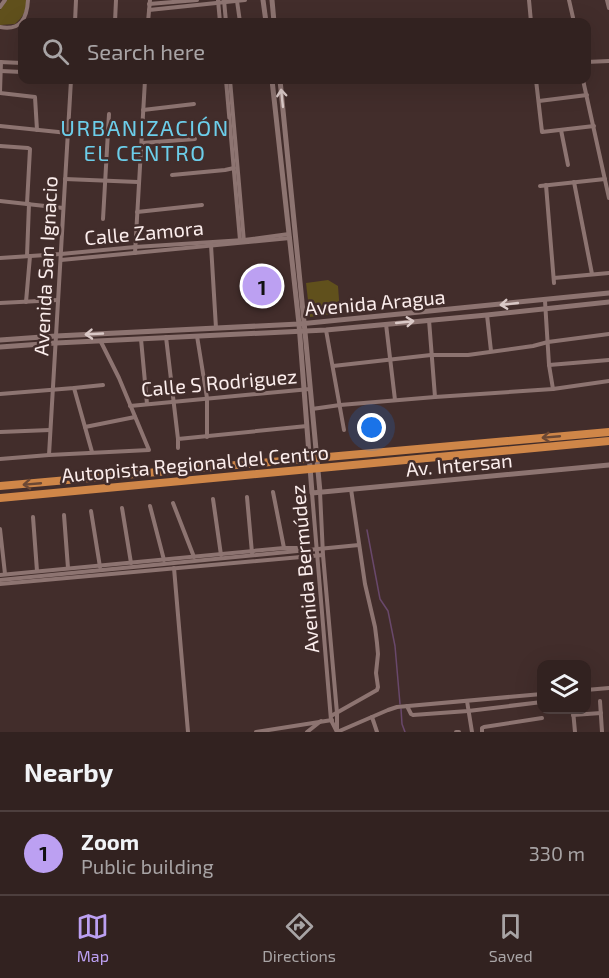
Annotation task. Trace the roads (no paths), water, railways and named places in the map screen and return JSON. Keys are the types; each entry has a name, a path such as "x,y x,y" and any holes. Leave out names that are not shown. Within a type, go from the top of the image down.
{"highway":[{"name":"Autopista Regional del Centro","path":"0,486 609,432"},
{"name":"Autopista Regional del Centro","path":"0,498 609,441"}],"street":[{"path":"0,7 5,0"},
{"path":"24,18 28,0"},
{"path":"75,18 76,0"},
{"path":"115,18 116,0"},
{"path":"149,5 197,0"},
{"path":"149,5 245,0"},
{"path":"263,0 265,18"},
{"path":"272,0 274,18"},
{"path":"529,0 531,18"},
{"path":"569,0 573,18"},
{"path":"607,0 609,8"},
{"path":"220,18 221,1"},
{"path":"221,1 225,18"},
{"path":"237,1 239,18"},
{"path":"0,27 11,28 18,24"},
{"path":"591,62 609,60"},
{"path":"18,63 1,62 0,93 35,97 37,130"},
{"path":"1,71 18,72"},
{"name":"Avenida San Ignacio","path":"49,455 71,84"},
{"path":"135,253 145,84"},
{"path":"228,84 242,242"},
{"name":"Avenida Bermúdez","path":"273,84 285,160 308,389 312,409 336,719"},
{"name":"Avenida Bermúdez","path":"280,84 290,236 302,324"},
{"path":"536,84 542,132 594,126"},
{"path":"584,84 609,198"},
{"path":"538,101 587,95"},
{"path":"143,110 194,105"},
{"path":"103,219 109,114"},
{"path":"0,126 68,133"},
{"path":"561,130 568,165"},
{"path":"142,143 195,139"},
{"path":"0,146 30,149 26,302"},
{"path":"172,175 236,167"},
{"path":"64,179 138,182"},
{"path":"540,186 605,179"},
{"path":"574,182 592,274"},
{"path":"546,185 554,280 609,273"},
{"path":"0,201 63,208"},
{"path":"137,212 202,205"},
{"name":"Calle Zamora","path":"61,257 135,247 242,242 290,236"},
{"path":"211,244 216,328"},
{"name":"Calle Zamora","path":"0,258 135,253 211,244"},
{"name":"Avenida Aragua","path":"0,347 56,340 302,324 609,293"},
{"path":"0,303 58,300"},
{"path":"545,301 552,389"},
{"name":"Avenida Aragua","path":"0,340 101,342 302,332 609,302"},
{"path":"488,315 491,351"},
{"path":"429,320 435,397"},
{"path":"386,324 395,400"},
{"path":"326,330 344,430"},
{"path":"333,366 431,355 468,355 609,334"},
{"path":"197,336 207,398 207,437"},
{"path":"166,338 178,448"},
{"path":"141,339 147,404"},
{"path":"0,459 149,450 119,378 101,342"},
{"path":"549,365 609,360"},
{"path":"312,409 395,400 552,389 609,381"},
{"path":"0,394 104,385"},
{"path":"74,388 92,452"},
{"name":"Avenida Bermúdez","path":"308,389 308,426 316,553 331,718"},
{"name":"Calle S Rodriguez","path":"130,406 308,389"},
{"path":"85,427 135,417"},
{"path":"178,439 308,426"},
{"path":"0,432 50,430"},
{"name":"Av. Intersan","path":"312,493 609,465"},
{"path":"256,732 331,718 377,690 378,654 375,627 365,584 351,489"},
{"path":"273,492 284,548"},
{"path":"247,497 252,554"},
{"path":"213,499 221,555"},
{"path":"173,503 194,557"},
{"path":"150,506 164,564"},
{"path":"122,508 131,563"},
{"path":"91,511 100,568"},
{"path":"64,515 68,568"},
{"path":"33,517 37,571"},
{"path":"0,529 3,574 68,568 164,564"},
{"path":"0,580 131,563 173,564 316,553 323,548 359,545"},
{"path":"173,564 284,548 297,548 303,551"},
{"path":"173,564 194,557 221,555 303,551 323,555"},
{"path":"0,585 164,564"},
{"path":"173,564 188,732"},
{"path":"591,690 609,688"},
{"path":"337,732 388,710 402,707 537,694"},
{"path":"467,701 472,732"},
{"path":"600,701 602,732"},
{"path":"402,707 414,715 537,703"},
{"path":"591,713 601,713"},
{"path":"573,714 575,732"},
{"path":"372,717 377,732"},
{"path":"331,718 336,719 337,732 331,718"},
{"path":"482,732 484,727 542,718"},
{"path":"307,732 322,721"}],"waterway":[{"path":"367,530 380,599 388,611 395,646 400,704"},
{"path":"401,709 405,732"}],"place":[{"name":"Zoom","path":"262,286"}],"district":[{"name":"URBANIZACIÓN EL CENTRO","path":"145,140"}]}
